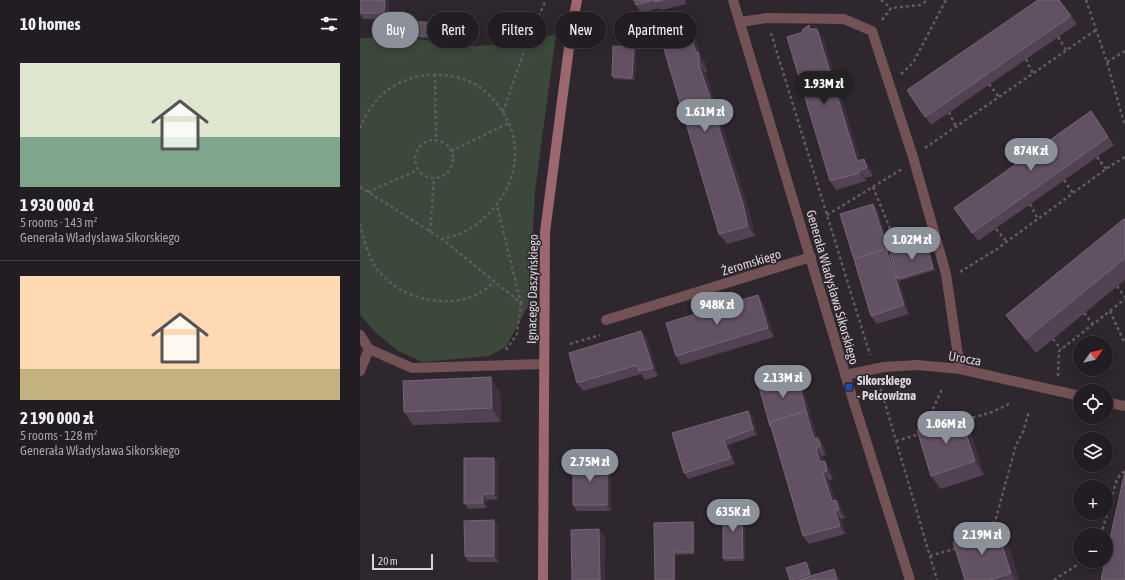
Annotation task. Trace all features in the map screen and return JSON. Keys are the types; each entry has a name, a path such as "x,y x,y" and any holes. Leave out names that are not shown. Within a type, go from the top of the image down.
{"main road":[{"name":"Ignacego Daszyńskiego","path":"543,580 545,232 571,32 577,0"}],"street":[{"name":"Generała Władysława Sikorskiego","path":"734,0 845,375 910,580"},
{"path":"740,22 767,18 844,18 872,31 913,159 946,274 960,369"},
{"name":"Żeromskiego","path":"606,320 811,257"},
{"path":"360,335 369,349 412,368 544,364"},
{"path":"360,371 369,349"},
{"name":"Urocza","path":"845,375 884,367 918,365 960,369 1073,394"},
{"path":"1113,403 1125,406"}],"path":[{"path":"503,112 527,43 546,0"},
{"path":"881,0 891,8 920,5 928,0"},
{"path":"898,76 913,63 946,0"},
{"path":"1086,0 1107,62 1125,126"},
{"path":"872,31 881,22 891,8"},
{"path":"767,18 875,369 937,580"},
{"path":"827,215 874,187 956,127 1096,30"},
{"path":"1058,37 1067,51"},
{"path":"1107,62 1125,51"},
{"path":"1026,59 1033,74"},
{"path":"435,74 436,140"},
{"path":"360,128 363,119 372,105 383,93 397,83 413,77 435,74 462,78 477,86 490,96 503,112 509,123 515,144 514,166 508,188 497,206 480,221 462,233 442,239"},
{"path":"990,84 999,97"},
{"path":"949,112 956,127"},
{"path":"451,151 509,123"},
{"path":"436,140 442,141 448,145 451,151 453,163 446,174 434,178 422,174 418,170 414,158 419,146 424,142 436,140"},
{"path":"1097,157 1106,169"},
{"path":"957,275 1007,242 1106,169 1125,157"},
{"path":"368,192 418,170"},
{"path":"430,232 434,178"},
{"path":"1064,180 1073,193"},
{"path":"360,187 442,239 521,302"},
{"path":"874,187 891,232"},
{"path":"1030,204 1038,219"},
{"path":"497,206 521,302 517,334 503,354"},
{"path":"360,224 369,254 378,271 402,291 425,299 444,301 462,300 487,288 494,281"},
{"path":"996,229 1007,242"},
{"path":"1058,375 1059,351 1125,298 1117,286"},
{"path":"1110,310 1125,344"},
{"path":"1084,313 1093,324"},
{"path":"1053,339 1061,349"},
{"path":"922,433 942,389"},
{"path":"957,423 992,412 1011,403"},
{"path":"986,534 996,518 1016,445 1023,432 1029,411"},
{"path":"896,441 929,431"},
{"path":"1103,528 1117,479 1125,470"},
{"path":"1120,475 1125,476"},
{"path":"930,556 961,547"},
{"path":"1054,580 1073,568"}],"green space":[{"path":"555,34 535,191 529,304 506,347 489,356 423,362 398,351 374,331 360,315 360,38 372,38 372,48 419,48 419,39 427,40 427,48 479,48 479,46 487,45 487,48 547,48 547,37"}],"building":[{"path":"360,0 385,0 384,12 360,13"},
{"path":"634,0 653,0 636,5"},
{"path":"1038,0 1059,0 1071,16 925,117 907,90"},
{"path":"419,22 427,22 427,36 419,36"},
{"path":"809,25 810,29 817,29 857,161 864,159 867,168 860,170 860,173 830,181 787,37 803,32 802,30"},
{"path":"613,46 614,48 634,48 632,78 612,76"},
{"path":"664,48 695,48 696,52 698,52 700,61 698,62 743,204 748,226 719,234"},
{"path":"1091,111 1108,137 972,233 954,208"},
{"path":"873,204 888,251 886,249 854,259 840,214"},
{"path":"1125,218 1125,258 1026,339 1006,315"},
{"path":"926,243 933,268 897,279 890,254"},
{"path":"886,249 904,305 871,316 854,259"},
{"path":"758,295 768,328 676,356 666,323"},
{"path":"641,331 653,368 639,371 637,365 577,383 569,353"},
{"path":"797,376 807,414 806,411 770,422 770,426 759,387"},
{"path":"491,377 492,408 404,412 403,381"},
{"path":"748,411 753,429 724,440 731,458 684,473 672,433"},
{"path":"806,411 814,439 818,438 821,446 816,448 820,462 825,461 827,471 823,472 832,501 836,500 839,510 835,510 840,526 803,536 770,422"},
{"path":"960,415 975,461 931,476 917,430 941,423 940,419"},
{"path":"464,458 494,458 494,494 483,494 483,503 464,503"},
{"path":"607,461 607,505 573,505 573,462"},
{"path":"1125,471 1125,580 1101,580 1104,568 1113,568 1112,528"},
{"path":"723,508 742,508 743,558 723,558"},
{"path":"494,520 494,556 465,556 464,521"},
{"path":"693,522 693,552 674,552 674,580 655,580 654,523"},
{"path":"996,526 1011,573 990,580 965,580 953,542 978,535 977,532"},
{"path":"599,529 600,580 572,580 571,530"},
{"path":"806,562 810,574 790,580 786,568"},
{"path":"834,569 837,580 797,580"}],"place":[{"name":"Sikorskiego - Pelcowizna","path":"849,387"}]}
